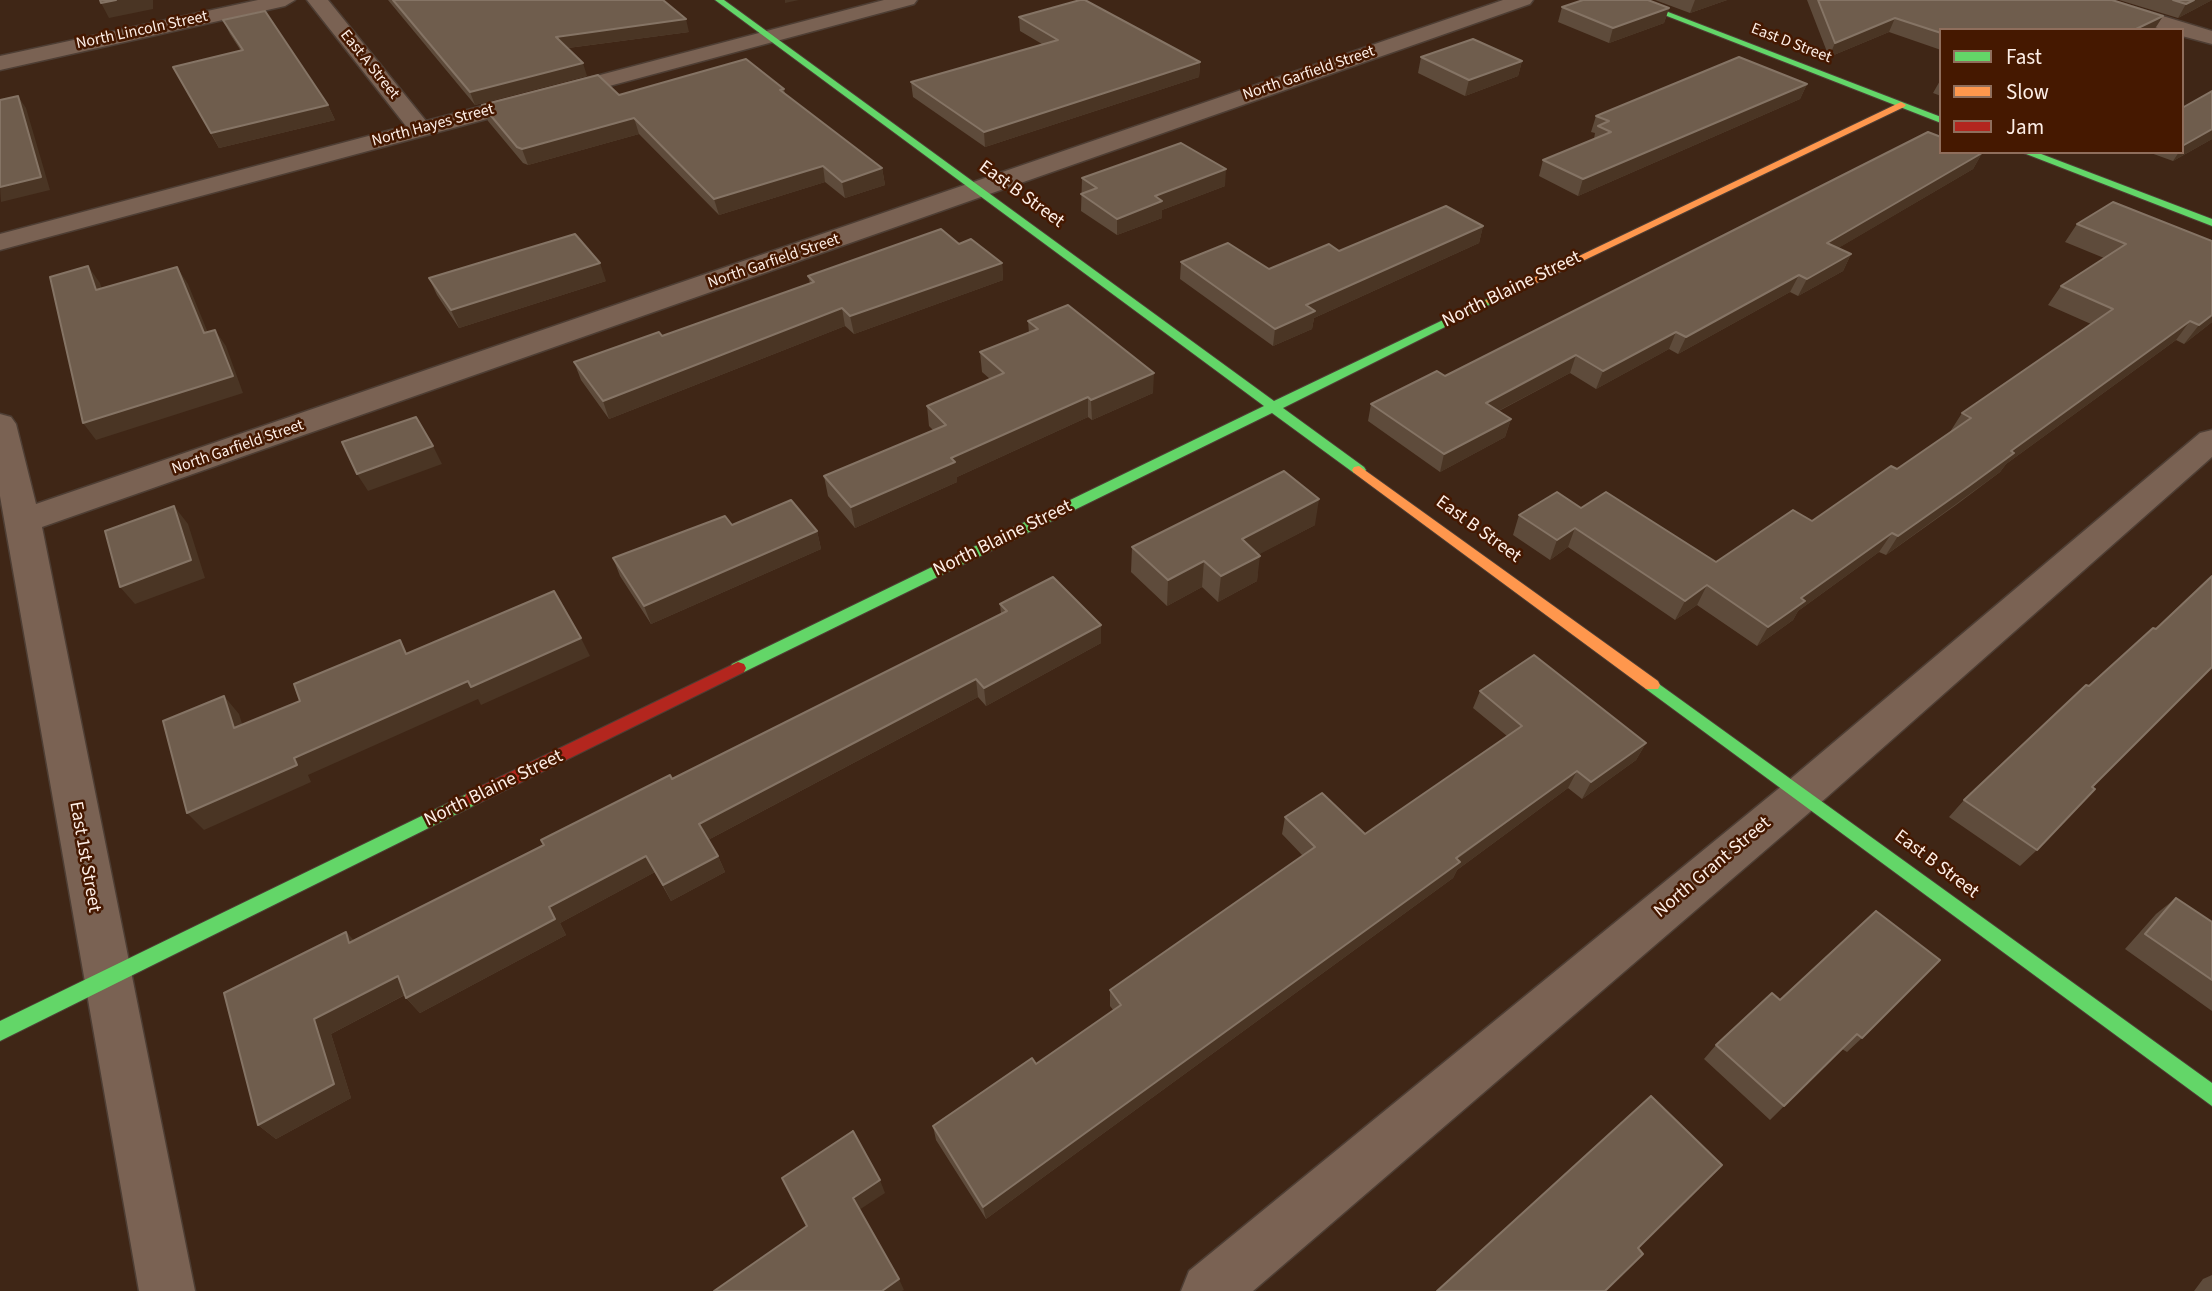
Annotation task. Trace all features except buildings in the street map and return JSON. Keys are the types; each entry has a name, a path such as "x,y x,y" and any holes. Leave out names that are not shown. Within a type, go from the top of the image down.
{"street":[{"name":"North Lincoln Street","path":"0,62 285,0"},
{"name":"East A Street","path":"317,0 421,130"},
{"name":"East B Street","path":"719,0 1803,793 2212,1096"},
{"name":"North Hayes Street","path":"0,242 907,0"},
{"name":"North Garfield Street","path":"23,521 1523,0"},
{"name":"East D Street","path":"1630,0 1939,119"},
{"path":"2089,0 2180,28"},
{"path":"2184,29 2212,38"},
{"path":"2192,55 2212,45"},
{"name":"North Blaine Street","path":"0,1031 1272,405 1901,105"},
{"path":"2031,154 2212,223"},
{"name":"East 1st Street","path":"0,424 23,521 167,1291"},
{"name":"North Grant Street","path":"1209,1291 1803,793 2212,440"}],"traffic: fast":[{"path":"719,0 1359,470"},
{"path":"1630,0 1939,119"},
{"path":"2031,154 2212,223"},
{"path":"738,668 1491,301"},
{"path":"1652,685 2212,1096"},
{"path":"0,1031 473,798"}],"traffic: slow":[{"path":"1491,301 1901,105"},
{"path":"1359,470 1652,685"}],"traffic: jam":[{"path":"473,798 738,668"}]}
